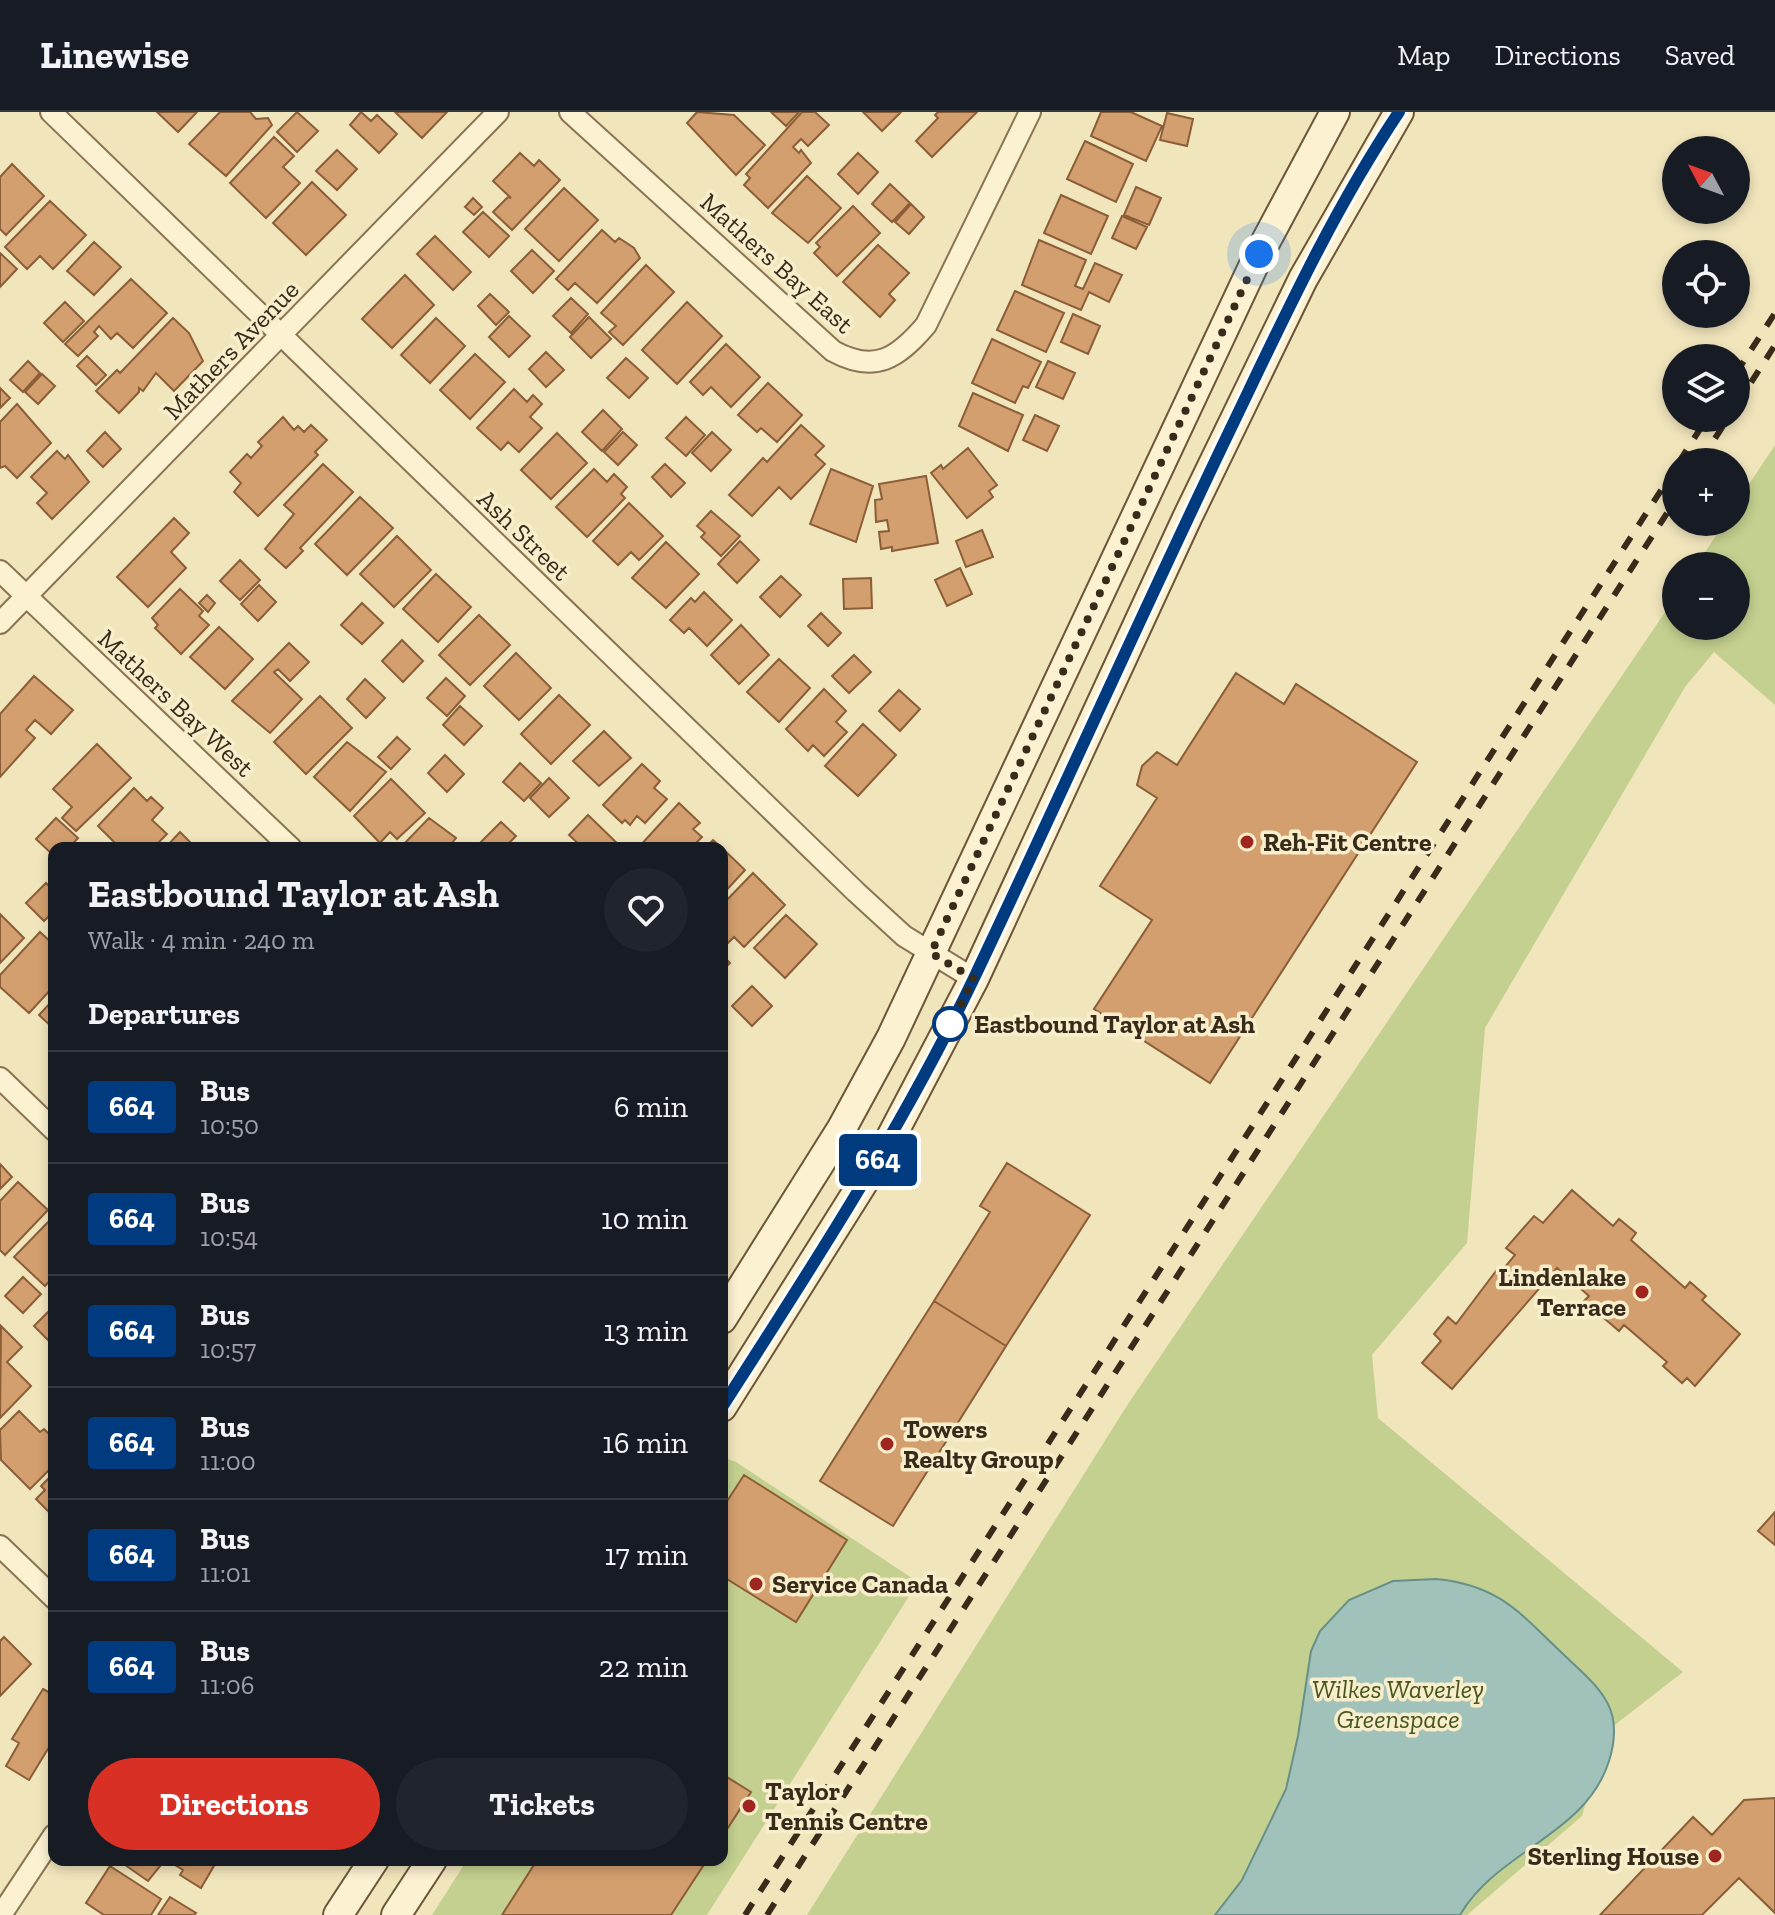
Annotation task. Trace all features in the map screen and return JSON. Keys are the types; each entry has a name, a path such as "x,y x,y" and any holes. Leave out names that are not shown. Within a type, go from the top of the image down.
{"main road":[{"path":"728,1309 842,1128 891,1038 1259,254 1335,112"},
{"path":"728,1397 888,1143 974,979 1181,529 1303,279 1327,231 1399,112"},
{"path":"338,1915 370,1866"},
{"path":"396,1915 428,1866"}],"street":[{"name":"Ash Street","path":"51,112 856,892 904,936 974,979"},
{"name":"Mathers Avenue","path":"0,623 498,112"},
{"name":"Mathers Bay East","path":"570,112 833,351 848,359 866,362 904,352 926,325 1030,112"},
{"name":"Mathers Bay West","path":"0,571 285,842"},
{"path":"0,1078 48,1124"},
{"path":"0,1546 48,1592"},
{"path":"1,1915 48,1844"}],"green space":[{"name":"Wilkes Waverley Greenspace","path":"1775,445 1775,705 1714,652 1685,687 1485,1028 1467,1243 1372,1355 1378,1418 1683,1672 1607,1731 1582,1816 1467,1915 807,1915 1128,1404 1662,617 1662,640 1750,640 1750,552 1705,552 1716,536 1750,536 1750,483"},
{"path":"728,1459 918,1582 707,1915 432,1915 463,1866 728,1866"}],"water":[{"path":"1436,1579 1476,1587 1507,1603 1598,1689 1606,1700 1614,1726 1609,1761 1598,1786 1562,1825 1496,1874 1476,1893 1460,1915 1215,1915 1242,1880 1286,1789 1311,1651 1320,1631 1349,1600 1393,1581"}],"building":[{"path":"157,112 197,112 178,132"},
{"path":"220,112 250,112 256,119 268,118 272,125 226,176 189,144"},
{"path":"297,112 318,131 297,152 277,132"},
{"path":"361,112 371,121 377,115 397,134 379,153 350,125"},
{"path":"395,112 447,112 422,138"},
{"path":"697,112 734,115 765,145 736,175 687,123"},
{"path":"771,112 799,112 786,126"},
{"path":"802,112 815,112 829,125 808,146 801,139 793,147 799,153 801,150 811,163 768,208 744,185 750,178 746,174"},
{"path":"863,112 901,112 882,131"},
{"path":"938,112 977,112 932,157 916,141 938,118 935,115"},
{"path":"1101,112 1131,112 1162,126 1146,161 1091,136"},
{"path":"1167,113 1193,119 1187,146 1160,140"},
{"path":"274,137 294,156 283,167 300,183 266,218 230,183"},
{"path":"1085,141 1133,164 1116,202 1067,179"},
{"path":"337,150 357,169 337,190 316,171"},
{"path":"520,153 534,166 539,160 560,180 512,230 493,212 508,197 511,198 493,181"},
{"path":"858,153 878,172 858,194 838,174"},
{"path":"12,164 44,196 6,235 0,229 0,177"},
{"path":"807,176 841,208 808,243 772,213"},
{"path":"312,182 346,215 306,255 273,223"},
{"path":"890,184 910,203 892,222 872,204"},
{"path":"1136,187 1161,198 1149,225 1124,215"},
{"path":"564,188 598,220 559,261 525,229"},
{"path":"1061,195 1108,216 1091,254 1044,233"},
{"path":"473,198 482,207 474,215 465,207"},
{"path":"50,201 86,235 53,269 40,256 27,269 5,247"},
{"path":"911,204 924,217 909,234 895,222"},
{"path":"853,206 880,233 837,276 814,253 820,247 816,243"},
{"path":"483,212 509,236 489,257 463,232"},
{"path":"1122,216 1147,227 1136,249 1112,238"},
{"path":"602,230 615,242 619,238 634,248 640,258 597,303 575,283 568,290 556,279"},
{"path":"435,236 471,272 453,290 417,254"},
{"path":"1039,240 1086,260 1075,286 1083,289 1095,263 1122,275 1109,302 1089,292 1081,310 1022,285"},
{"path":"94,242 121,267 94,295 67,271"},
{"path":"878,245 909,273 889,294 895,300 880,317 843,282"},
{"path":"532,250 554,271 533,293 511,271"},
{"path":"0,253 17,269 0,287"},
{"path":"646,265 674,292 623,345 609,332 616,326 601,313"},
{"path":"405,275 434,305 392,348 362,319"},
{"path":"131,279 167,313 133,348 117,333 111,339 99,326 94,332 98,336 78,356 65,344"},
{"path":"1015,291 1064,313 1046,352 997,330"},
{"path":"490,294 509,312 496,325 478,306"},
{"path":"571,298 588,314 571,333 553,316"},
{"path":"65,302 84,321 63,342 44,323"},
{"path":"687,302 722,336 677,384 642,350"},
{"path":"1073,314 1100,326 1088,354 1061,342"},
{"path":"509,316 530,336 509,357 489,337"},
{"path":"589,317 611,339 591,358 570,337"},
{"path":"173,318 189,333 203,361 174,391 156,373 143,391 139,388 139,392 119,413 96,391 117,370 120,373"},
{"path":"436,318 465,346 430,383 401,355"},
{"path":"992,339 1041,362 1028,388 1023,386 1015,403 972,383"},
{"path":"726,344 760,377 731,407 711,387 703,395 690,382"},
{"path":"546,352 564,370 546,387 529,369"},
{"path":"475,354 505,382 470,419 440,390"},
{"path":"87,356 106,375 96,385 77,366"},
{"path":"626,358 648,378 629,398 607,378"},
{"path":"28,361 40,373 23,392 10,380"},
{"path":"1048,361 1075,373 1063,399 1036,387"},
{"path":"42,374 55,386 38,404 25,392"},
{"path":"768,383 802,415 777,442 761,428 757,432 738,415"},
{"path":"0,388 10,398 0,408"},
{"path":"514,389 527,402 533,395 542,404 530,417 542,428 519,452 508,442 501,450 477,428"},
{"path":"973,393 1023,415 1008,451 959,426"},
{"path":"17,404 51,443 17,478 5,466 0,468 0,422"},
{"path":"603,410 622,429 602,451 582,432"},
{"path":"1035,415 1059,426 1047,451 1023,440"},
{"path":"283,417 294,430 298,426 304,432 311,425 327,440 315,452 318,455 258,516 234,492 241,483 230,472 247,454 251,458 262,446 258,442"},
{"path":"686,417 705,435 686,456 666,438"},
{"path":"801,425 824,446 815,455 825,464 791,499 779,487 752,516 729,495 763,458 767,462"},
{"path":"105,432 121,449 103,467 87,451"},
{"path":"623,432 637,445 618,465 604,452"},
{"path":"712,432 731,450 711,471 692,453"},
{"path":"557,433 587,463 551,499 521,470"},
{"path":"968,448 997,485 989,491 993,497 967,518 931,473 941,465 943,469"},
{"path":"57,451 65,459 68,455 89,482 52,519 37,503 47,493 31,477"},
{"path":"323,464 353,492 300,548 303,551 286,568 265,549 294,514 284,505"},
{"path":"665,464 685,483 671,497 652,477"},
{"path":"594,469 607,482 614,474 627,487 621,494 625,498 587,537 556,507"},
{"path":"831,469 873,486 856,542 810,524"},
{"path":"926,476 938,543 892,551 892,547 881,549 879,532 889,531 887,520 876,522 875,500 882,499 879,484"},
{"path":"360,497 393,528 347,575 315,544"},
{"path":"629,503 663,536 639,560 631,552 618,565 593,541"},
{"path":"711,511 740,536 721,556 701,537 705,533 697,526"},
{"path":"174,518 189,533 171,552 186,568 148,607 117,577"},
{"path":"982,530 993,557 966,567 956,541"},
{"path":"397,536 431,570 394,607 360,574"},
{"path":"740,541 759,560 737,583 718,564"},
{"path":"666,542 699,574 666,608 632,578"},
{"path":"240,560 260,580 240,600 220,581"},
{"path":"960,568 972,594 947,606 935,580"},
{"path":"436,574 471,607 438,642 403,609"},
{"path":"781,576 801,595 780,617 760,597"},
{"path":"871,578 872,608 844,609 843,579"},
{"path":"259,585 276,602 258,621 241,604"},
{"path":"180,589 203,611 199,616 209,625 181,654 155,628 158,625 152,618"},
{"path":"704,592 732,620 707,646 689,628 684,633 670,620 691,598 695,602"},
{"path":"207,595 215,603 208,612 199,603"},
{"path":"362,603 383,623 362,644 341,625"},
{"path":"821,613 841,633 828,646 808,626"},
{"path":"479,615 510,645 470,685 439,655"},
{"path":"741,625 769,655 739,684 711,655"},
{"path":"219,627 253,659 225,689 190,657"},
{"path":"402,640 423,661 403,682 382,661"},
{"path":"289,643 309,662 290,681 278,669 274,672 302,699 270,733 232,701"},
{"path":"516,653 551,688 519,720 484,686"},
{"path":"854,655 871,672 849,693 832,676"},
{"path":"779,659 810,688 779,722 747,692"},
{"name":"Reh-Fit Centre","path":"1236,673 1284,704 1296,684 1417,762 1210,1083 1094,1009 1152,920 1100,886 1157,798 1137,785 1142,766 1157,752 1177,765"},
{"path":"34,676 73,710 51,734 35,720 26,730 35,738 0,777 0,714"},
{"path":"446,678 465,696 447,716 427,698"},
{"path":"365,679 385,698 366,718 347,699"},
{"path":"824,689 846,711 836,722 847,732 824,756 813,745 808,751 786,729"},
{"path":"899,690 920,709 900,731 879,711"},
{"path":"559,695 590,725 551,764 521,734"},
{"path":"320,696 352,728 306,774 274,742"},
{"path":"460,706 482,726 464,745 443,725"},
{"path":"863,724 896,755 858,796 825,766"},
{"path":"604,731 631,758 599,786 573,761"},
{"path":"397,737 410,749 391,769 378,757"},
{"path":"347,742 386,772 350,811 314,777"},
{"path":"97,744 131,778 76,831 62,818 72,807 53,789"},
{"path":"445,755 464,774 447,792 428,773"},
{"path":"520,763 541,783 524,801 503,782"},
{"path":"642,764 660,781 654,788 667,799 645,823 637,816 630,825 625,820 622,823 603,805"},
{"path":"549,778 569,798 549,817 530,798"},
{"path":"391,779 425,813 397,839 390,832 381,842 354,816"},
{"path":"134,788 147,801 151,797 163,808 152,820 167,834 159,842 114,842 98,826"},
{"path":"679,803 700,823 693,829 702,837 697,842 643,842"},
{"path":"588,815 616,842 577,842 569,835"},
{"path":"56,818 78,838 74,842 48,842 48,850 36,839"},
{"path":"429,818 456,838 453,842 406,842"},
{"path":"501,822 516,836 510,842 481,842"},
{"path":"180,832 190,842 171,842"},
{"path":"728,854 745,870 728,888"},
{"path":"753,873 785,905 744,947 734,937 728,943 728,899"},
{"path":"46,883 48,885 48,917 44,921 26,903"},
{"path":"0,914 24,938 0,963"},
{"path":"786,915 817,944 785,978 754,948"},
{"path":"40,932 48,939 48,992 29,1013 0,987 0,975"},
{"path":"752,986 772,1006 752,1026 732,1006"},
{"path":"48,1005 48,1023 39,1015"},
{"path":"1007,1163 1090,1215 1006,1346 934,1301 990,1212 980,1206"},
{"path":"0,1164 12,1177 0,1189"},
{"path":"18,1182 48,1210 5,1255 0,1250 0,1201"},
{"name":"Lindenlake Terrace","path":"1572,1190 1613,1226 1619,1219 1636,1233 1631,1240 1685,1288 1690,1282 1706,1296 1702,1300 1740,1334 1695,1386 1687,1378 1682,1383 1663,1366 1667,1362 1624,1325 1619,1331 1584,1301 1589,1296 1557,1268 1452,1389 1422,1363 1441,1341 1434,1334 1448,1317 1456,1324 1496,1271 1500,1273 1515,1255 1506,1248 1534,1216 1543,1223"},
{"path":"48,1222 48,1283 45,1286 14,1257"},
{"path":"23,1277 41,1294 23,1313 5,1296"},
{"path":"934,1301 1006,1346 893,1526 820,1481"},
{"path":"48,1312 48,1340 34,1326"},
{"path":"1,1326 22,1347 7,1362 31,1386 0,1418"},
{"path":"19,1411 40,1432 44,1429 48,1433 48,1471 30,1489 1,1460 0,1430"},
{"path":"744,1475 847,1540 796,1622 728,1580 728,1500"},
{"path":"48,1479 48,1511 36,1499 45,1490 41,1486"},
{"path":"1775,1512 1775,1545 1758,1531"},
{"path":"4,1637 31,1664 0,1696 0,1641"},
{"path":"43,1689 48,1692 48,1749 29,1780 6,1766 19,1743 12,1739"},
{"path":"728,1778 751,1792 728,1828"},
{"name":"Sterling House","path":"1775,1798 1775,1913 1739,1878 1702,1915 1600,1915 1693,1817 1712,1835 1744,1800"},
{"path":"110,1866 161,1899 151,1915 104,1915 86,1903"},
{"path":"127,1866 160,1866 148,1881"},
{"path":"177,1866 214,1866 201,1888 180,1875 183,1870"},
{"path":"533,1866 703,1866 671,1915 502,1915"},
{"path":"170,1897 196,1913 158,1915"}],"railway":[{"path":"1750,351 1775,313"},
{"path":"1750,384 1775,345"},
{"path":"1688,448 1698,432"},
{"path":"1709,448 1719,432"},
{"path":"745,1915 1662,489"},
{"path":"767,1915 1662,521"}],"bus line":[{"name":"664","path":"728,1398 888,1143 974,979 1187,518 1303,279 1327,231 1399,112"}],"place":[{"name":"Reh-Fit Centre","path":"1247,842"},
{"name":"Eastbound Taylor at Ash","path":"950,1024"},
{"name":"Lindenlake Terrace","path":"1642,1292"},
{"name":"Towers Realty Group","path":"887,1444"},
{"name":"Service Canada","path":"756,1584"},
{"name":"Taylor Tennis Centre","path":"749,1806"},
{"name":"Sterling House","path":"1715,1856"}],"route":[{"path":"950,1024 946,1033 974,979 931,953 1259,254"}]}
